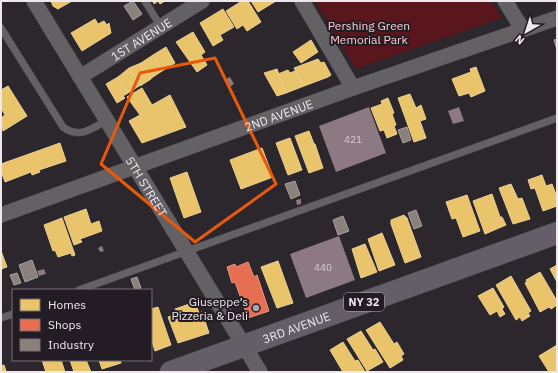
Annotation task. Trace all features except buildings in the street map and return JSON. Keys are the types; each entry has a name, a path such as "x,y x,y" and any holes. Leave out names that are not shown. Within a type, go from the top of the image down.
{"main road":[{"name":"3RD AVENUE","path":"171,372 557,233"}],"street":[{"name":"5TH STREET","path":"34,1 260,372"},
{"name":"1ST AVENUE","path":"80,77 202,1"},
{"path":"302,1 353,88"},
{"path":"505,1 523,30"},
{"name":"2ND AVENUE","path":"1,215 353,88 557,18"}],"lane":[{"path":"145,1 161,27"},
{"path":"1,28 63,127 71,132 81,133 90,130 107,120"},
{"path":"82,289 557,118"},
{"path":"1,318 12,314"}],"highlighted area":[{"path":"215,58 276,184 195,242 101,164 140,73"}],"green space":[{"name":"Pershing Green Memorial Park","path":"315,1 491,1 502,18 356,69"}],"place":[{"name":"Giuseppe’s Pizzeria & Deli","path":"256,308"}]}
